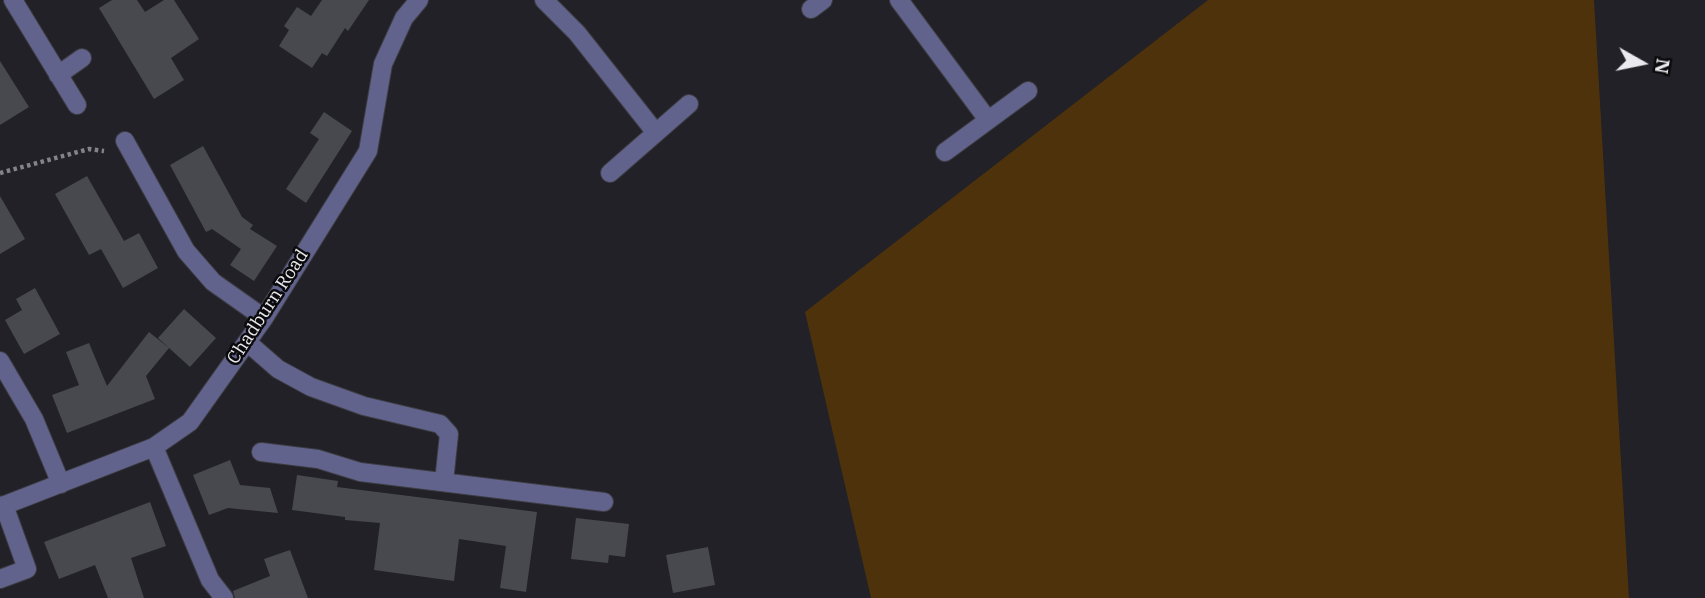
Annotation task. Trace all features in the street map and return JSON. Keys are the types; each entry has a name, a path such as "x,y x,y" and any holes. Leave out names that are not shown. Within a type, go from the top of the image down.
{"street":[{"path":"13,0 77,105"},
{"name":"Chadburn Road","path":"2,506 153,447 190,422 264,318 368,151 383,64 404,18 419,0"},
{"path":"544,0 577,33 656,132"},
{"path":"899,0 988,120"},
{"path":"58,75 82,58"},
{"path":"945,152 1028,91"},
{"path":"610,173 689,104"},
{"path":"125,141 186,251 213,282 264,318"},
{"path":"247,342 278,369 311,387 364,406 440,424 449,434 444,482"},
{"path":"0,361 34,419 61,484"},
{"path":"153,447 210,580 224,598"},
{"path":"261,452 318,459 359,472 604,502"},
{"path":"0,579 27,569 2,506"}],"path":[{"path":"0,173 89,149 102,149 109,154"}],"shaded area":[{"path":"1208,0 1594,0 1629,598 871,598 805,312"}],"building":[{"path":"112,0 137,0 145,12 164,0 174,0 199,39 171,58 184,80 154,99 99,8"},
{"path":"322,0 369,0 348,31 345,28 327,56 322,53 312,68 279,46 289,30 284,26 297,7 311,16"},
{"path":"0,61 29,107 0,125"},
{"path":"324,112 352,131 306,203 286,189 319,139 310,133"},
{"path":"203,146 242,217 253,225 250,229 277,246 254,281 230,265 241,249 212,229 206,232 170,165"},
{"path":"87,176 124,241 139,233 158,268 123,288 101,249 89,255 55,194"},
{"path":"0,196 25,239 0,254"},
{"path":"35,288 60,334 24,354 5,320 22,310 16,299"},
{"path":"184,309 216,338 190,367 158,338"},
{"path":"149,332 169,348 146,376 155,399 67,433 52,395 79,385 66,352 89,343 107,386"},
{"path":"230,460 240,485 270,488 278,513 228,508 209,515 193,475"},
{"path":"297,475 338,481 337,487 537,512 526,592 500,588 506,546 459,539 454,581 374,570 380,523 345,520 345,517 292,510"},
{"path":"150,502 166,546 131,558 144,598 108,598 95,565 59,579 44,542"},
{"path":"576,518 629,524 625,557 609,555 608,563 571,559"},
{"path":"708,547 715,585 673,593 666,555"},
{"path":"290,550 308,598 235,598 233,591 270,576 264,559"}]}
